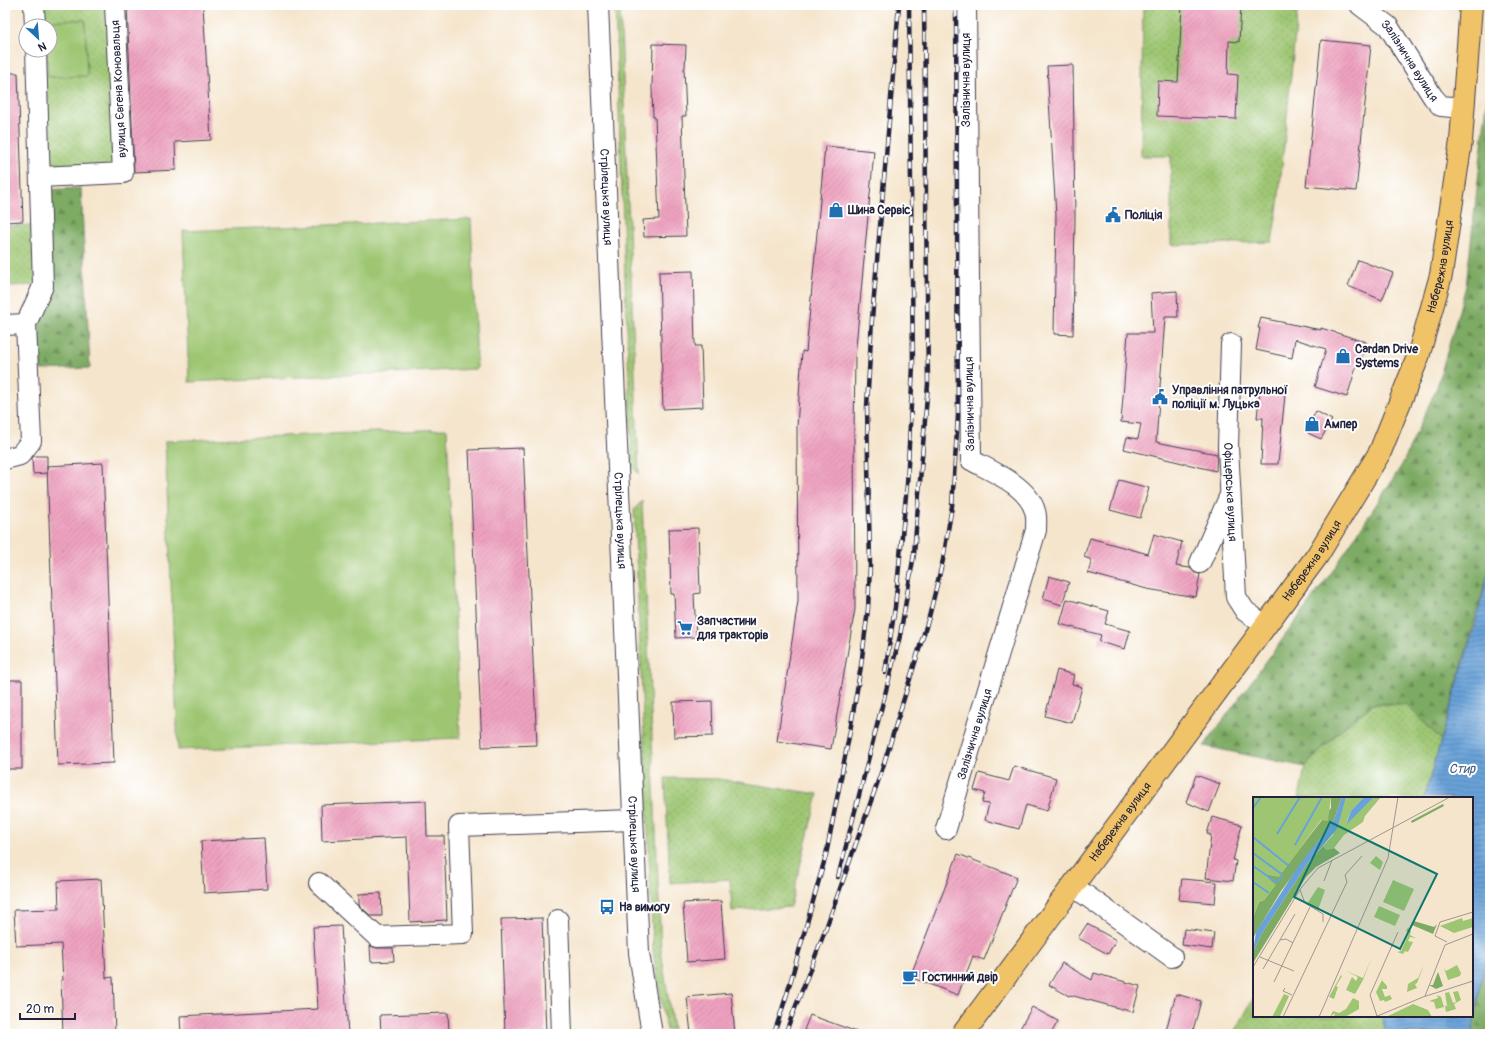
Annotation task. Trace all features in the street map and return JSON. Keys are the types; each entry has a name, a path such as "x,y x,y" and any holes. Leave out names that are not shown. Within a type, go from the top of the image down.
{"main road":[{"name":"Набережна вулиця","path":"963,1034 1317,556 1380,452 1418,357 1441,275 1461,141 1471,5"}],"street":[{"path":"34,5 35,18"},
{"name":"вулиця Євгена Коновальця","path":"40,177 123,173 115,5"},
{"name":"Стрілецька вулиця","path":"598,5 638,953 652,1034"},
{"name":"Залізнична вулиця","path":"946,829 1036,530 1036,512 1029,498 1019,488 971,460 966,5"},
{"name":"Залізнична вулиця","path":"1360,5 1388,26 1433,97 1441,106 1463,108"},
{"path":"5,459 20,455 31,441 26,324 43,286 36,58"},
{"path":"5,325 26,324"},
{"name":"Офіцерська вулиця","path":"1231,344 1228,447 1236,597 1245,611 1266,626"},
{"path":"1200,564 1231,491"},
{"path":"319,883 377,937 463,934 459,826 633,820"},
{"path":"1073,886 1172,957"},
{"path":"558,920 562,1034"}],"green space":[{"path":"40,5 108,5 117,167 45,171 41,58 47,58 48,77 87,75 85,20 58,21 58,18 40,18"},
{"path":"615,5 620,5 639,474 632,467"},
{"path":"1143,5 1298,5 1278,205 1272,242 1171,245 1171,156 1141,156"},
{"path":"85,20 87,76 48,77 47,58 58,58 58,21"},
{"path":"1490,75 1490,566 1441,740 1406,704 1373,704 1343,728 1305,767 1204,746 1334,569 1402,465 1437,387 1466,286"},
{"path":"81,188 90,368 41,370 39,308 45,190"},
{"path":"471,219 477,369 189,382 183,231"},
{"path":"37,225 40,285 5,286 5,226"},
{"path":"447,429 460,738 178,750 165,441"},
{"path":"642,501 661,950 673,1029 666,1030 653,951 634,510"},
{"path":"1373,704 1406,704 1441,740 1424,797 1299,797 1305,767 1343,728"},
{"path":"665,778 718,779 818,794 790,907 732,911 730,879 670,883"},
{"path":"1490,935 1490,1034 1472,1034"},
{"path":"1253,999 1253,1017 1383,1017 1385,1034 1234,1034"}],"water":[{"name":"Стир","path":"1490,566 1490,935 1472,1034 1385,1034 1383,1017 1473,1017 1473,797 1424,797 1476,621"}],"building":[{"path":"127,5 203,5 211,140 175,142 176,170 134,172"},
{"path":"1182,5 1241,5 1239,42 1229,41 1228,74 1238,75 1236,119 1157,116 1158,81 1178,82"},
{"path":"1321,40 1371,45 1356,191 1306,186"},
{"path":"653,44 686,45 684,68 686,116 682,116 686,236 644,237 643,220 659,219 655,117 653,117 652,89"},
{"path":"1073,65 1075,216 1073,335 1054,334 1056,216 1047,66"},
{"path":"5,73 18,73 23,221 5,222"},
{"path":"825,146 874,151 855,357 855,609 831,749 777,741 798,601 797,427 802,351 806,352"},
{"path":"1358,260 1393,273 1382,300 1348,286"},
{"path":"693,271 695,346 701,346 703,407 663,409 659,272"},
{"path":"1177,291 1178,317 1165,317 1156,442 1217,454 1216,471 1124,449 1127,437 1138,439 1141,424 1121,422 1128,333 1153,333 1151,293"},
{"path":"1261,318 1321,330 1321,328 1366,342 1360,365 1357,364 1347,397 1315,387 1326,349 1295,339 1292,358 1256,350 1260,328 1258,328"},
{"path":"1260,389 1276,390 1285,395 1278,464 1261,464 1263,418 1257,418"},
{"path":"1316,411 1332,420 1321,439 1308,433 1308,427"},
{"path":"523,448 537,745 482,747 469,450"},
{"path":"34,456 47,456 47,473 33,474 32,458"},
{"path":"103,463 114,763 58,765 47,466"},
{"path":"1119,480 1149,488 1140,518 1110,510"},
{"path":"698,528 700,593 694,594 696,637 676,638 674,594 671,594 669,529"},
{"path":"1154,534 1182,542 1176,566 1190,568 1195,573 1200,574 1196,597 1147,589 1088,573 1092,560 1084,557 1090,538 1148,554"},
{"path":"1049,576 1069,582 1062,605 1043,599"},
{"path":"1067,599 1109,611 1105,624 1130,631 1125,649 1099,642 1101,635 1060,624"},
{"path":"1057,670 1074,675 1072,684 1082,687 1072,723 1045,716"},
{"path":"5,680 22,680 22,769 5,769"},
{"path":"712,701 713,736 674,737 673,702"},
{"path":"1014,766 1056,778 1047,811 1026,805 1019,829 985,820 989,804 982,803 985,793 974,790 979,773 1009,781"},
{"path":"1196,775 1220,784 1209,812 1186,802"},
{"path":"426,801 427,836 444,836 447,920 410,922 407,837 322,841 321,805"},
{"path":"1212,817 1242,825 1233,860 1236,861 1233,881 1206,878 1211,835 1207,834"},
{"path":"264,838 267,889 204,893 201,841"},
{"path":"958,854 1017,877 984,960 973,956 958,995 910,977"},
{"path":"101,879 106,978 113,977 115,1034 63,1034 61,944 16,946 14,910 59,909 58,881"},
{"path":"1182,879 1217,882 1215,903 1179,900"},
{"path":"381,893 382,916 371,916 359,905 359,894"},
{"path":"721,901 725,959 687,962 683,903"},
{"path":"542,918 546,1034 505,1034 501,919"},
{"path":"1087,924 1116,940 1108,954 1078,938"},
{"path":"341,926 348,1034 181,1034 180,1016 318,1009 313,927"},
{"path":"1184,929 1214,933 1212,949 1182,945"},
{"path":"370,946 377,948 393,948 394,961 371,962"},
{"path":"1062,963 1092,980 1094,973 1140,986 1133,1012 1070,995 1069,996 1049,985"},
{"path":"731,993 735,1034 691,1034 687,997"},
{"path":"1176,994 1201,1001 1192,1034 1165,1034"},
{"path":"1032,1007 1058,1021 1051,1034 1017,1034"},
{"path":"448,1013 449,1034 381,1034 380,1015"},
{"path":"810,1015 857,1032 856,1034 816,1034 804,1030"}],"railway":[{"path":"774,1034 787,994 826,855 850,731 861,666 868,609 870,566 867,407 872,319 899,5"},
{"path":"885,673 895,607 907,485 913,365 909,5"},
{"path":"838,877 900,636 914,554 928,384 924,5"},
{"path":"785,1034 825,931 882,770 929,617 943,560 952,506 958,416 956,5"}],"place":[{"name":"Шина Сервіс","path":"836,210"},
{"name":"Поліція","path":"1113,215"},
{"name":"Cardan Drive Systems","path":"1343,356"},
{"name":"Управління патрульної поліції м. Луцька","path":"1160,397"},
{"name":"Ампер","path":"1312,424"},
{"name":"Запчастини для тракторів","path":"685,628"},
{"name":"На вимогу","path":"607,907"},
{"name":"Гостинний двір","path":"910,977"}]}
